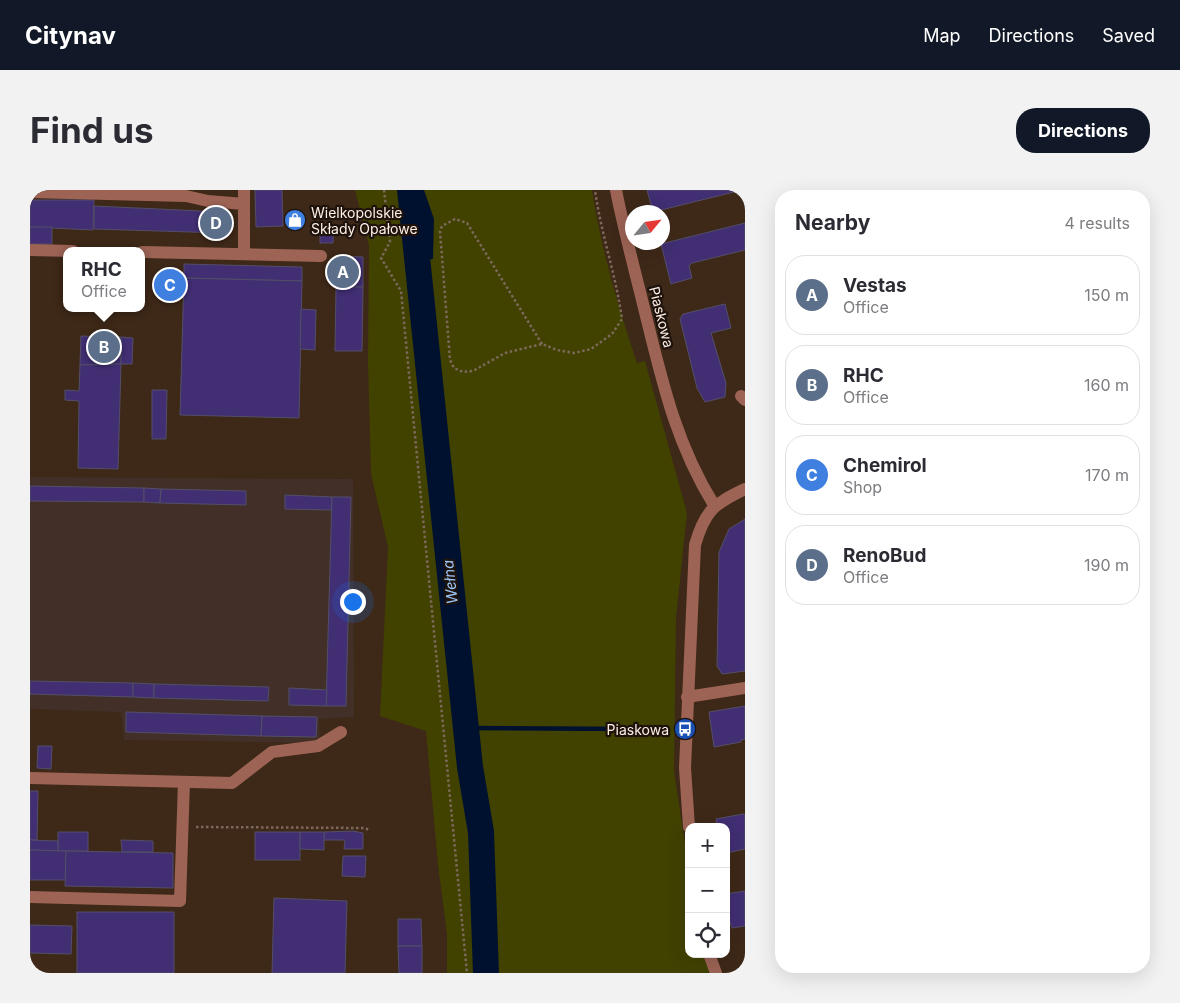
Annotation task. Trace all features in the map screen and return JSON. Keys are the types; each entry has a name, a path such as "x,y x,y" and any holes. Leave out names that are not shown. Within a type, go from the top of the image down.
{"street":[{"path":"244,190 244,254"},
{"name":"Piaskowa","path":"616,190 626,242 666,398 694,474 714,505"},
{"path":"30,192 186,196 208,201 244,204"},
{"path":"30,250 63,251"},
{"path":"145,252 321,256"},
{"path":"689,823 684,768 695,545 700,526 714,505 745,489"},
{"path":"687,697 745,688"},
{"path":"30,778 232,783 272,752 318,746 341,732"},
{"path":"30,897 180,901 184,782"},
{"path":"710,958 716,973"}],"path":[{"path":"384,190 390,242 382,258 401,291 467,973"},
{"path":"542,344 467,223 455,219 442,226 440,231 440,254 450,360 454,368 463,372 473,370 505,353 542,344 557,350 574,353 591,349 612,334 622,319 619,298 604,243 595,190"},
{"path":"182,827 365,828 369,830"}],"shaded area":[{"path":"355,190 592,190 605,256 617,299 637,363 645,361 687,513 676,618 674,771 685,844 685,958 704,958 710,973 447,973 447,934 438,865 426,731 380,716 388,547 371,474 368,362 369,245"},
{"path":"30,477 353,479 354,717 319,719 320,743 124,740 121,712 30,709"}],"water":[{"path":"403,190 424,190 434,219 433,259 412,261"}],"building":[{"path":"255,190 282,190 283,226 256,227"},
{"path":"647,190 742,190 670,208 670,205 651,205"},
{"path":"30,200 94,200 93,230 30,227"},
{"path":"94,206 223,212 223,233 94,229"},
{"path":"745,223 745,250 692,263 689,266 692,278 671,284 662,250 670,250 670,242"},
{"path":"320,225 334,225 333,243 320,243"},
{"path":"30,227 52,227 52,244 30,244"},
{"path":"337,256 363,257 363,287 336,287"},
{"path":"184,264 302,267 302,281 184,278"},
{"path":"184,278 302,281 299,418 180,415"},
{"path":"336,287 363,287 362,351 335,351"},
{"path":"725,304 731,328 711,333 726,383 725,397 705,402 697,388 680,319 683,314"},
{"path":"301,309 316,310 315,350 300,349"},
{"path":"81,336 121,337 121,364 80,365"},
{"path":"121,337 133,338 132,364 121,364"},
{"path":"121,364 118,469 78,468 79,401 65,400 65,390 79,391 80,365"},
{"path":"152,390 167,390 166,439 152,439"},
{"path":"30,486 144,488 144,502 30,501"},
{"path":"144,488 161,489 160,503 144,502"},
{"path":"161,489 246,491 246,505 160,503"},
{"path":"285,495 332,497 331,510 285,509"},
{"path":"332,497 351,497 346,706 326,706"},
{"path":"745,519 745,671 722,674 717,666 719,552 729,529"},
{"path":"30,681 133,683 133,697 30,694"},
{"path":"133,683 154,684 154,698 133,697"},
{"path":"154,684 269,687 268,701 154,698"},
{"path":"289,688 327,690 326,706 289,705"},
{"path":"745,706 745,739 741,740 741,742 714,747 709,712"},
{"path":"126,712 262,716 261,736 126,732"},
{"path":"262,716 317,717 316,737 261,736"},
{"path":"38,746 52,746 51,769 37,768"},
{"path":"30,791 38,791 37,840 30,840"},
{"path":"745,815 745,849 730,852 730,823 716,823 716,819"},
{"path":"353,831 363,833 363,849 344,849 345,840 324,840 324,832"},
{"path":"58,832 88,832 88,851 58,851"},
{"path":"255,832 300,832 300,860 255,860"},
{"path":"300,832 324,832 324,850 300,849"},
{"path":"30,840 58,841 58,851 30,850"},
{"path":"121,840 153,841 153,852 122,852"},
{"path":"30,850 66,851 66,880 30,880"},
{"path":"66,851 173,853 173,888 65,886"},
{"path":"343,856 366,856 365,877 342,876"},
{"path":"745,891 745,926 732,928 730,922 730,893"},
{"path":"274,898 347,901 345,973 272,973"},
{"path":"77,912 174,912 174,973 77,973"},
{"path":"398,919 421,919 422,946 398,946"},
{"path":"30,925 72,926 71,954 30,953"},
{"path":"398,946 422,946 422,973 399,973"}],"waterway":[{"name":"Wełna","path":"410,190 470,767 481,832 486,973"},
{"path":"466,728 631,729"}],"place":[{"name":"Wielkopolskie Składy Opałowe","path":"295,220"},
{"name":"RenoBud","path":"216,223"},
{"name":"Vestas","path":"343,272"},
{"name":"Chemirol","path":"170,285"},
{"name":"RHC","path":"104,347"},
{"name":"Piaskowa","path":"685,729"}]}
